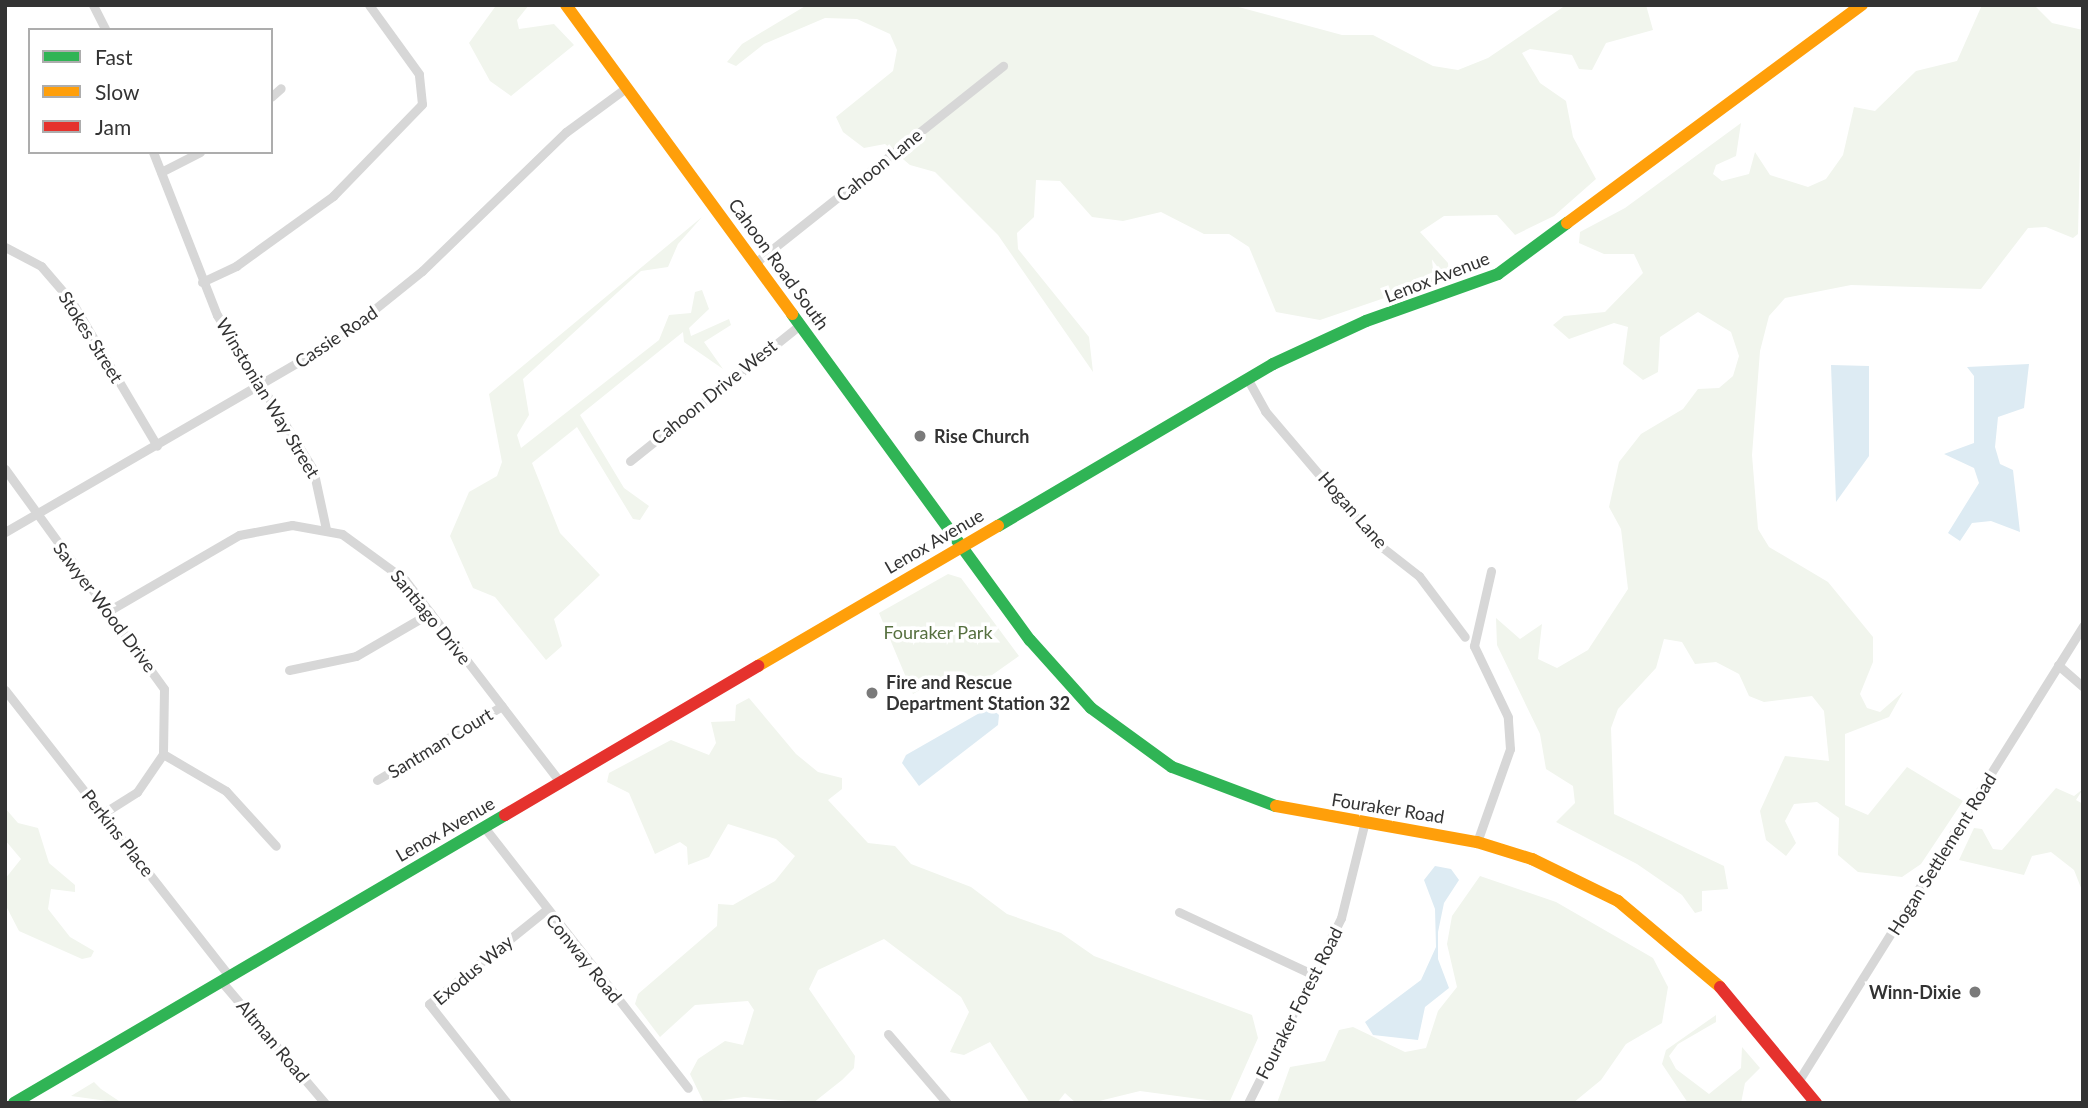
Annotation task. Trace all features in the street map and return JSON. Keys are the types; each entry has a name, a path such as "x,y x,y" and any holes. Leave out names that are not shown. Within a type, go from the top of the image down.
{"street":[{"path":"93,5 105,28"},
{"path":"202,282 255,253 333,196 393,139 424,99 419,74 369,5"},
{"name":"Cahoon Road South","path":"566,5 962,545"},
{"name":"Lenox Avenue","path":"14,1103 1247,379 1329,336 1498,274 1862,5"},
{"name":"Cahoon Lane","path":"755,263 1003,66"},
{"path":"273,95 281,88"},
{"name":"Cassie Road","path":"5,532 258,387 385,303 566,132 626,88"},
{"name":"Winstonian Way Street","path":"154,154 202,282 258,387 313,469 326,529"},
{"path":"161,172 196,154"},
{"name":"Stokes Street","path":"5,247 41,266 72,302 157,446"},
{"name":"Cahoon Drive West","path":"629,461 800,325"},
{"name":"Hogan Lane","path":"1247,379 1265,411 1378,544 1419,576 1465,637"},
{"name":"Sawyer Wood Drive","path":"5,469 37,516 110,610 164,689 163,754"},
{"name":"Santiago Drive","path":"110,610 239,535 271,527 326,529 390,566 430,613 560,782"},
{"name":"Fouraker Road","path":"962,545 1063,680 1136,744 1232,794 1293,811 1365,821 1477,842 1568,875 1663,933 1740,1006 1816,1103"},
{"path":"1477,842 1510,749 1508,717 1474,646 1491,571"},
{"path":"289,670 356,656 430,613"},
{"name":"Hogan Settlement Road","path":"1799,1080 2083,626"},
{"path":"2058,665 2083,687"},
{"name":"Perkins Place","path":"5,690 225,978"},
{"name":"Santman Court","path":"377,780 502,706"},
{"path":"102,814 138,792 163,754 226,791 276,846"},
{"name":"Fouraker Forest Road","path":"1248,1103 1316,976 1341,918 1365,821"},
{"name":"Conway Road","path":"484,827 546,910 688,1088"},
{"name":"Exodus Way","path":"507,1103 429,1004 546,910"},
{"path":"1179,912 1316,976"},
{"name":"Altman Road","path":"225,978 325,1103"},
{"path":"888,1034 947,1103"}],"green space":[{"path":"529,5 517,20 519,29 554,24 574,45 511,96 490,81 469,43 495,7"},
{"path":"807,5 1231,5 1342,35 1373,35 1433,66 1458,70 1488,58 1566,5 1646,5 1653,30 1606,43 1592,70 1579,69 1572,55 1530,49 1522,53 1540,83 1566,101 1573,137 1596,179 1554,216 1515,235 1497,215 1444,216 1420,232 1448,263 1449,276 1320,320 1276,312 1249,247 1229,234 1204,234 1161,212 1123,221 1092,217 1060,181 1036,180 1034,217 1017,233 1018,249 1089,337 1093,372 998,235 935,172 910,165 885,144 864,148 843,132 836,117 893,71 897,50 890,34 857,19 825,18 764,44 736,66 727,62 742,44"},
{"path":"1982,5 2034,5 2052,23 2083,30 2078,234 2073,238 2046,227 2028,228 1981,289 1851,285 1785,298 1769,316 1760,351 1752,455 1758,529 1769,547 1828,582 1873,637 1873,662 1860,694 1867,708 1880,712 1903,692 1889,717 1845,734 1845,805 1868,815 1907,767 1963,801 1921,864 1902,877 1858,872 1838,855 1839,818 1817,802 1794,804 1785,821 1796,843 1786,856 1766,840 1760,811 1785,756 1829,761 1824,711 1812,696 1764,702 1749,696 1739,674 1716,662 1695,664 1682,642 1664,639 1656,668 1618,709 1611,728 1614,814 1724,866 1728,889 1702,891 1702,911 1695,913 1682,895 1637,864 1556,822 1575,803 1573,786 1546,769 1540,734 1497,645 1496,618 1520,639 1542,624 1538,659 1557,668 1588,650 1628,589 1621,529 1609,507 1619,462 1641,434 1683,409 1698,389 1719,388 1733,376 1739,356 1731,332 1698,312 1660,337 1658,372 1643,380 1623,364 1628,327 1614,323 1569,339 1553,325 1564,316 1605,312 1643,273 1634,254 1604,254 1579,243 1580,232 1625,208 1741,123 1736,156 1716,165 1713,174 1722,181 1749,174 1755,152 1770,175 1808,187 1826,179 1843,155 1854,107 1875,111 1916,71 1957,61"},
{"path":"702,217 678,244 668,267 641,271 523,379 529,415 517,435 521,448 659,340 669,315 691,313 695,292 702,290 709,309 689,328 691,336 729,319 731,325 704,342 723,369 684,342 683,332 580,415 624,488 649,506 640,520 633,519 577,427 532,463 560,533 600,575 554,619 562,646 546,660 495,597 473,588 450,536 469,492 497,476 502,462 489,394"},
{"name":"Fouraker Park","path":"948,574 961,578 1019,656 985,680 958,673 955,680 946,684 941,677 913,694 879,613"},
{"path":"749,698 796,754 818,772 842,778 842,789 828,800 868,843 895,846 911,864 971,887 1007,914 1061,933 1094,956 1252,1015 1258,1038 1229,1103 1140,1091 1091,1103 1076,1103 1065,1093 1057,1103 1030,1103 990,1042 964,1055 950,1052 969,1012 961,997 884,939 818,970 809,989 855,1056 854,1068 842,1080 813,1103 744,1097 704,1103 690,1074 698,1059 725,1041 743,1045 754,1010 748,1001 695,1005 660,1037 635,1004 638,994 717,926 718,904 733,905 775,881 795,856 776,839 728,824 709,857 688,865 687,847 680,842 655,854 629,793 607,782 609,773 671,740 709,755 716,743 711,722 735,721 736,705"},
{"path":"2056,788 2074,796 2083,789 2076,800 2083,804 2083,893 2074,870 2051,852 2032,856 2024,875 1959,860 1974,828 1982,829 1993,849 2002,850"},
{"path":"5,808 18,823 38,828 49,863 75,885 75,892 51,889 48,909 70,937 94,951 91,957 82,959 19,931 5,904 5,879 21,859 5,840"},
{"path":"1480,876 1556,902 1653,958 1668,987 1662,1023 1626,1044 1601,1080 1573,1103 1277,1103 1290,1067 1325,1061 1339,1030 1353,1027 1405,1052 1426,1048 1438,1011 1457,987 1447,944 1452,916"},
{"path":"1716,1015 1716,1022 1678,1044 1669,1056 1676,1069 1709,1094 1741,1068 1742,1047 1760,1068 1745,1083 1741,1103 1688,1103 1662,1064 1666,1050"},
{"path":"94,1082 101,1089 122,1103 71,1096"}],"shaded area":[{"path":"2029,364 2024,408 1998,417 1995,447 2000,464 2013,470 2020,532 1991,521 1972,523 1960,541 1948,533 1979,483 1974,468 1944,454 1974,443 1974,376 1967,367"},
{"path":"1831,365 1869,366 1869,456 1836,502"},
{"path":"990,707 999,715 998,725 919,786 902,763 906,755"},
{"path":"1435,866 1451,869 1459,880 1444,903 1438,932 1438,959 1449,988 1425,1007 1418,1040 1373,1035 1365,1022 1421,980 1436,947 1435,909 1424,880"}],"traffic: fast":[{"path":"998,526 1273,364 1366,321 1498,274 1567,223"},
{"path":"792,314 1030,640 1091,708 1172,767 1276,806"},
{"path":"14,1103 505,815"}],"traffic: slow":[{"path":"566,5 792,314"},
{"path":"1567,223 1862,5"},
{"path":"758,666 998,526"},
{"path":"1276,806 1477,842 1532,859 1618,901 1720,987"}],"traffic: jam":[{"path":"505,815 758,666"},
{"path":"1720,987 1816,1103"}],"place":[{"name":"Rise Church","path":"920,436"},
{"name":"Fire and Rescue Department Station 32","path":"872,693"},
{"name":"Winn-Dixie","path":"1975,992"}]}
